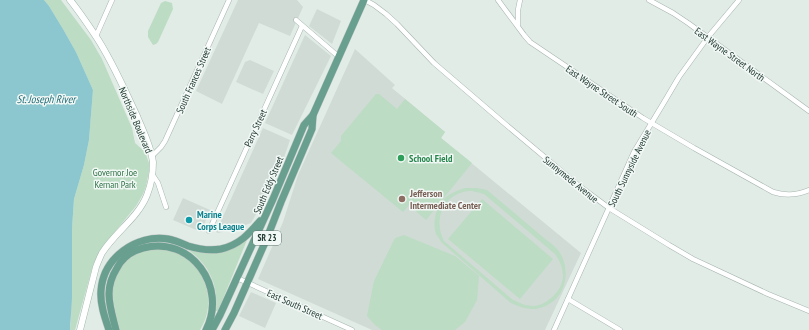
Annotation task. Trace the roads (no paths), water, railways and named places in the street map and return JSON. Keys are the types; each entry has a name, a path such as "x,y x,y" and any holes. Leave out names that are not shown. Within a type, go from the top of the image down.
{"main road":[{"name":"South Eddy Street","path":"212,330 266,215 304,125 313,115 365,0"},
{"name":"South Eddy Street","path":"225,330 248,283 312,129 313,115"},
{"path":"109,330 102,301 102,286 106,271 115,257 121,252 135,243 152,238 169,239 203,249 220,249 235,244 243,239 266,215"},
{"path":"116,330 110,305 109,293 115,271 119,264 133,252 150,246 159,245 168,246 187,255 202,268 211,289 212,296 211,316 206,330"}],"street":[{"name":"Northside Boulevard","path":"70,0 96,36 113,66 147,140 152,156 152,174 146,196 130,220 102,253 96,267 80,330"},
{"path":"96,36 112,0"},
{"name":"South Frances Street","path":"152,156 165,141 229,0"},
{"name":"Sunnymede Avenue","path":"365,0 374,5 397,24 434,63 572,180 609,208 668,246 693,259 768,294 809,311"},
{"name":"East Wayne Street South","path":"498,0 530,42 621,103 694,148 772,192 794,195 809,190"},
{"path":"518,27 518,10 520,0"},
{"name":"East Wayne Street North","path":"650,0 673,13 809,111"},
{"name":"South Sunnyside Avenue","path":"554,330 628,164 679,77 739,0"},
{"path":"296,20 340,57"},
{"name":"Parry Street","path":"209,231 302,26"},
{"path":"152,174 158,182 166,207"},
{"name":"East South Street","path":"237,278 352,330"},
{"path":"568,299 620,330"}],"water":[{"name":"St. Joseph River","path":"0,0 44,0 76,52 93,90 89,140 84,165 74,199 70,330 0,330"}],"place":[{"name":"School Field","path":"401,158"},
{"name":"Jefferson Intermediate Center","path":"402,199"},
{"name":"Marine Corps League","path":"189,220"}],"park label":[{"name":"Governor Joe Kernan Park","path":"115,178"}]}
